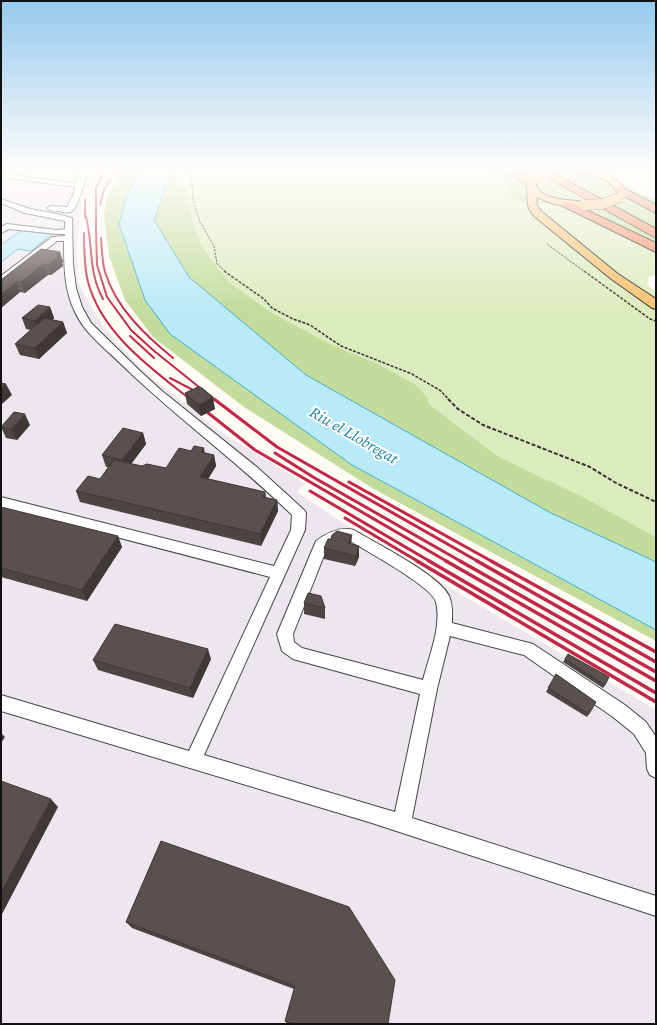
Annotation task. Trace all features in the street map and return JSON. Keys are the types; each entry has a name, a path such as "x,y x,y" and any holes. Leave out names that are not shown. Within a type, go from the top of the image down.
{"highway":[{"path":"595,218 656,248"},
{"path":"619,218 656,234"},
{"path":"643,218 656,225"}],"main road":[{"path":"542,218 624,284 656,305"}],"street":[{"path":"65,218 69,220 68,234 73,296 77,308 88,326 124,362 173,407 273,488 299,513 298,530 193,761"},
{"path":"1,231 7,226 68,234"},
{"path":"1,280 55,239 68,234"},
{"path":"1,502 278,573"},
{"path":"402,823 429,689 444,628 445,615 443,598 426,580 349,534 333,536 321,545 285,634 287,646 298,654 429,689"},
{"path":"444,628 528,649 619,711 640,728 655,751 656,769"},
{"path":"1,703 402,823 656,906"}],"path":[{"path":"199,218 214,246 217,264 223,270 264,299 272,308 293,319 310,325 350,351 388,364 418,378 441,392 458,409 483,425 576,463 590,467 616,483 656,502"},
{"path":"547,244 644,315 656,321"}],"shaded area":[{"path":"1,218 80,218 77,247 78,283 102,325 145,372 218,430 305,484 297,492 360,534 656,710 656,1024 1,1024"}],"green space":[{"path":"104,218 121,218 119,224 352,465 656,630 656,641 372,488 244,407 153,337 125,300 109,256"},
{"path":"155,218 192,218 203,248 228,281 272,313 330,344 380,365 415,384 427,397 430,405 499,457 585,498 656,537 656,562 549,512 306,375 189,277 154,220"},
{"path":"192,218 588,218 656,254 656,275 649,276 647,285 656,292 656,537 585,498 499,457 430,405 427,397 415,384 380,365 330,344 272,313 228,281 203,248"},
{"path":"588,218 656,218 656,254"}],"water":[{"name":"Riu el Llobregat","path":"121,218 155,218 154,220 189,277 306,375 549,512 656,562 656,630 352,465 170,334 145,300 119,224"},
{"path":"22,230 52,234 31,251 18,249 1,262 1,245"}],"building":[{"path":"41,249 60,252 56,254 60,255 48,265 44,264 41,266 21,282 16,282 1,294 1,282 4,280 2,279"},
{"path":"38,305 50,307 35,321 22,318"},
{"path":"44,318 63,322 35,348 15,344"},
{"path":"1,383 6,384 1,389"},
{"path":"198,387 202,388 213,397 199,405 185,393"},
{"path":"14,412 25,414 11,429 1,427"},
{"path":"123,428 143,433 122,460 102,455"},
{"path":"194,446 204,448 201,452 214,455 200,477 265,492 263,497 277,500 260,534 76,491 88,476 100,479 114,460 142,466 147,464 166,468 179,448 191,451"},
{"path":"1,507 118,536 82,590 1,568"},
{"path":"337,531 352,535 348,543 359,546 356,556 324,548 328,539 331,539 332,535"},
{"path":"308,593 321,596 325,608 304,603"},
{"path":"115,624 208,649 190,688 93,660"},
{"path":"568,654 609,677 605,685 565,659"},
{"path":"556,674 596,702 589,714 548,688"},
{"path":"1,781 51,799 1,892"},
{"path":"161,841 349,907 395,980 388,1024 293,1024 285,1021 295,986 126,922"}],"railway":[{"path":"86,218 95,278 103,299"},
{"path":"96,218 97,265 107,297 131,330 153,350 215,400"},
{"path":"84,233 85,264 88,282 95,301 104,318 116,334 130,348 191,400"},
{"path":"101,238 105,272 116,297 142,330 173,358"},
{"path":"130,336 154,358"},
{"path":"170,378 193,390"},
{"path":"214,399 277,447 479,562"},
{"path":"207,412 255,450 448,562"},
{"path":"275,453 313,477 462,562"},
{"path":"349,482 493,562"},
{"path":"310,491 431,562"},
{"path":"345,518 419,562"},
{"path":"417,561 656,702"},
{"path":"429,561 656,693"},
{"path":"446,561 656,681"},
{"path":"460,561 656,672"},
{"path":"477,561 656,662"},
{"path":"491,561 656,652"}]}
